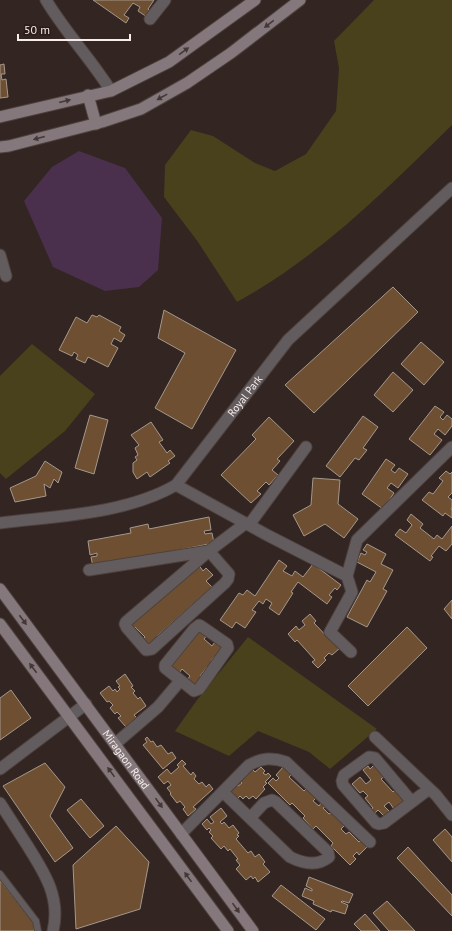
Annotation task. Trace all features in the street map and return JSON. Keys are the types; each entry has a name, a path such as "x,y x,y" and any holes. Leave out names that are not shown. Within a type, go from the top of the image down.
{"main road":[{"path":"0,118 111,91 169,62 255,0"},
{"path":"0,147 96,124 141,109 187,83 231,53 300,0"},
{"path":"88,96 96,124"},
{"name":"Miragaon Road","path":"0,589 253,931"},
{"name":"Miragaon Road","path":"0,624 70,716 228,931"}],"street":[{"path":"46,0 58,19 101,75 111,91"},
{"path":"150,19 165,0"},
{"name":"Royal Park","path":"0,523 100,510 126,505 161,494 176,485 288,340 452,188"},
{"path":"0,255 6,276"},
{"path":"209,551 228,574 228,579 152,649 146,650 127,628 126,622 209,551 248,524 306,447"},
{"path":"351,652 330,632 352,592 346,576 357,540 452,447"},
{"path":"176,485 346,576"},
{"path":"89,570 209,551"},
{"path":"196,626 201,626 227,644 228,650 196,690 194,691 180,681 165,668 165,665 196,626"},
{"path":"115,744 158,707 180,681"},
{"path":"0,769 86,704"},
{"path":"375,737 436,795 452,815"},
{"path":"412,802 372,757 369,757 344,775 342,781 343,785 376,823 379,824 384,824 429,789"},
{"path":"181,834 249,766 258,760 268,758 279,759 286,762 370,842"},
{"path":"223,792 290,857 303,863 319,862 329,856 328,852 276,802 272,800 264,803 250,818"},
{"path":"0,803 46,875 53,897 56,920 53,931"}],"lane":[{"path":"0,874 36,921 38,931"}],"shaded area":[{"path":"374,0 452,0 452,125 377,198 324,243 267,284 237,302 198,242 164,197 165,165 191,130 213,136 255,163 275,171 306,154 336,111 339,68 334,41"},
{"path":"79,151 125,168 162,218 158,270 139,287 105,291 53,267 24,201 52,167"},
{"path":"32,344 95,394 65,431 6,479 0,473 0,376"},
{"path":"248,637 377,729 330,769 309,752 258,731 229,756 175,731 197,700"}],"building":[{"path":"93,0 154,0 148,9 151,12 147,17 138,11 140,7 133,3 124,15 129,18 126,23"},
{"path":"4,64 5,74 1,74 2,80 6,79 8,97 0,98 0,65"},
{"path":"393,287 418,312 314,413 285,385"},
{"path":"164,310 236,350 192,429 155,408 185,353 158,338"},
{"path":"92,315 97,317 99,315 121,327 119,331 125,335 121,342 114,338 111,344 118,348 108,367 88,357 85,363 76,359 78,355 74,352 72,356 59,350 76,317 87,323"},
{"path":"421,342 444,362 424,385 401,364"},
{"path":"393,372 413,390 393,412 374,395"},
{"path":"435,406 444,412 440,417 443,420 447,415 452,419 452,426 445,435 438,429 434,434 442,440 430,455 409,439"},
{"path":"90,415 108,420 94,474 75,468"},
{"path":"363,416 378,427 363,448 367,450 359,460 355,458 340,477 326,466"},
{"path":"269,417 294,441 277,459 280,461 272,470 278,475 269,485 266,482 257,491 261,494 251,503 221,475 256,439 252,435"},
{"path":"151,422 163,440 159,442 167,453 170,450 175,456 168,461 170,463 150,477 147,472 137,479 133,472 133,463 137,460 135,457 138,455 135,448 139,445 131,435"},
{"path":"386,459 395,465 391,470 395,473 399,468 408,474 398,488 391,483 387,488 394,493 383,509 362,494"},
{"path":"45,461 62,472 58,483 54,479 50,488 44,484 46,496 15,502 10,488 36,476"},
{"path":"446,471 450,474 452,472 452,493 448,497 452,500 452,518 445,513 443,516 422,500 429,492 433,494 443,481 439,478"},
{"path":"313,478 340,480 338,504 358,519 344,538 325,524 304,536 293,515 311,505"},
{"path":"411,514 423,524 420,528 434,539 437,535 442,539 452,526 452,544 446,551 439,546 431,556 433,557 430,561 395,535 400,529 406,533 412,525 407,520"},
{"path":"209,517 211,530 204,531 205,534 212,533 214,543 93,567 91,557 97,556 97,553 90,555 88,541 131,533 130,528 148,524 149,529"},
{"path":"367,544 386,554 381,564 393,570 383,589 387,591 367,627 347,617 367,580 370,582 376,572 357,562 361,553 365,555 367,552 363,550"},
{"path":"279,560 287,566 283,571 292,576 295,571 303,577 313,564 341,585 337,590 335,588 329,595 332,597 327,604 298,582 279,615 269,608 272,603 266,599 263,604 259,601 252,610 256,612 245,628 236,622 232,628 220,620 239,593 243,595 247,590 255,596"},
{"path":"198,564 203,571 206,568 213,575 206,581 212,587 157,636 159,639 150,647 143,639 145,637 130,624"},
{"path":"452,600 452,619 444,609"},
{"path":"310,614 316,621 314,623 332,642 334,641 340,648 332,655 329,653 324,658 326,660 318,668 312,662 315,660 297,640 295,642 288,634 296,626 299,630 305,625 302,621"},
{"path":"407,627 427,648 368,706 348,686"},
{"path":"198,629 207,635 204,639 212,646 215,642 224,649 217,658 215,656 211,661 213,663 209,669 207,667 200,676 202,678 196,687 187,680 190,676 182,669 179,673 170,666"},
{"path":"125,674 133,686 131,687 135,691 133,693 138,699 140,697 146,706 134,715 137,718 126,727 118,718 121,716 117,712 115,714 110,708 113,705 109,701 107,702 100,693 109,686 113,691 115,689 117,692 120,689 118,687 120,686 116,681"},
{"path":"11,690 31,718 0,740 0,698"},
{"path":"147,737 151,742 153,741 157,747 161,745 168,754 172,752 176,758 163,769 143,745 147,742 145,739"},
{"path":"182,760 186,764 183,766 191,775 193,772 196,776 194,779 199,784 202,782 206,787 209,784 213,789 193,807 196,809 188,816 183,809 185,807 180,801 177,803 170,794 171,793 167,788 171,785 168,781 164,784 158,777 167,769 171,774 179,767 177,765"},
{"path":"45,763 65,787 50,816 73,848 55,862 3,786"},
{"path":"375,764 385,776 381,779 393,792 396,789 401,794 399,796 404,801 394,809 389,802 384,806 390,812 385,817 378,810 375,813 371,809 373,808 365,798 368,796 363,791 360,793 352,784 360,777 366,784 371,780 363,770 368,766 370,769"},
{"path":"284,766 292,774 289,777 304,791 308,787 318,796 313,801 319,806 321,803 325,807 323,808 329,814 333,811 346,824 341,829 346,834 349,832 359,842 361,840 368,846 359,855 357,852 353,856 356,859 350,865 331,846 333,843 316,826 313,829 303,818 305,816 292,803 290,805 268,783 273,778 276,781 279,778 276,775"},
{"path":"261,767 265,771 263,773 266,775 268,773 271,776 265,782 267,783 263,787 265,789 256,799 253,796 249,799 246,796 243,799 240,796 237,799 229,792 237,785 238,786 242,783 240,781 252,769 255,772"},
{"path":"81,799 104,826 90,838 67,810"},
{"path":"221,808 227,816 220,822 222,824 224,822 229,828 233,825 239,833 237,835 239,836 236,839 248,853 251,851 255,857 259,854 265,862 263,864 270,872 258,882 255,877 253,879 251,876 246,880 236,869 240,865 236,860 238,859 230,849 228,851 224,846 221,849 211,838 213,836 209,832 211,830 209,828 207,830 202,824 207,819 211,824 214,822 210,817"},
{"path":"116,826 149,862 140,909 76,929 73,865"},
{"path":"445,829 452,837 452,862 433,840"},
{"path":"408,847 452,895 452,916 397,858"},
{"path":"309,877 353,894 349,903 341,902 348,905 345,914 332,910 331,912 313,904 314,901 302,896 305,888 312,891 312,889 306,886"},
{"path":"0,880 35,925 34,931 0,931"},
{"path":"281,885 325,919 316,930 272,896"},
{"path":"387,901 415,931 389,931 373,913"},
{"path":"365,914 380,931 361,931 354,924"}]}
